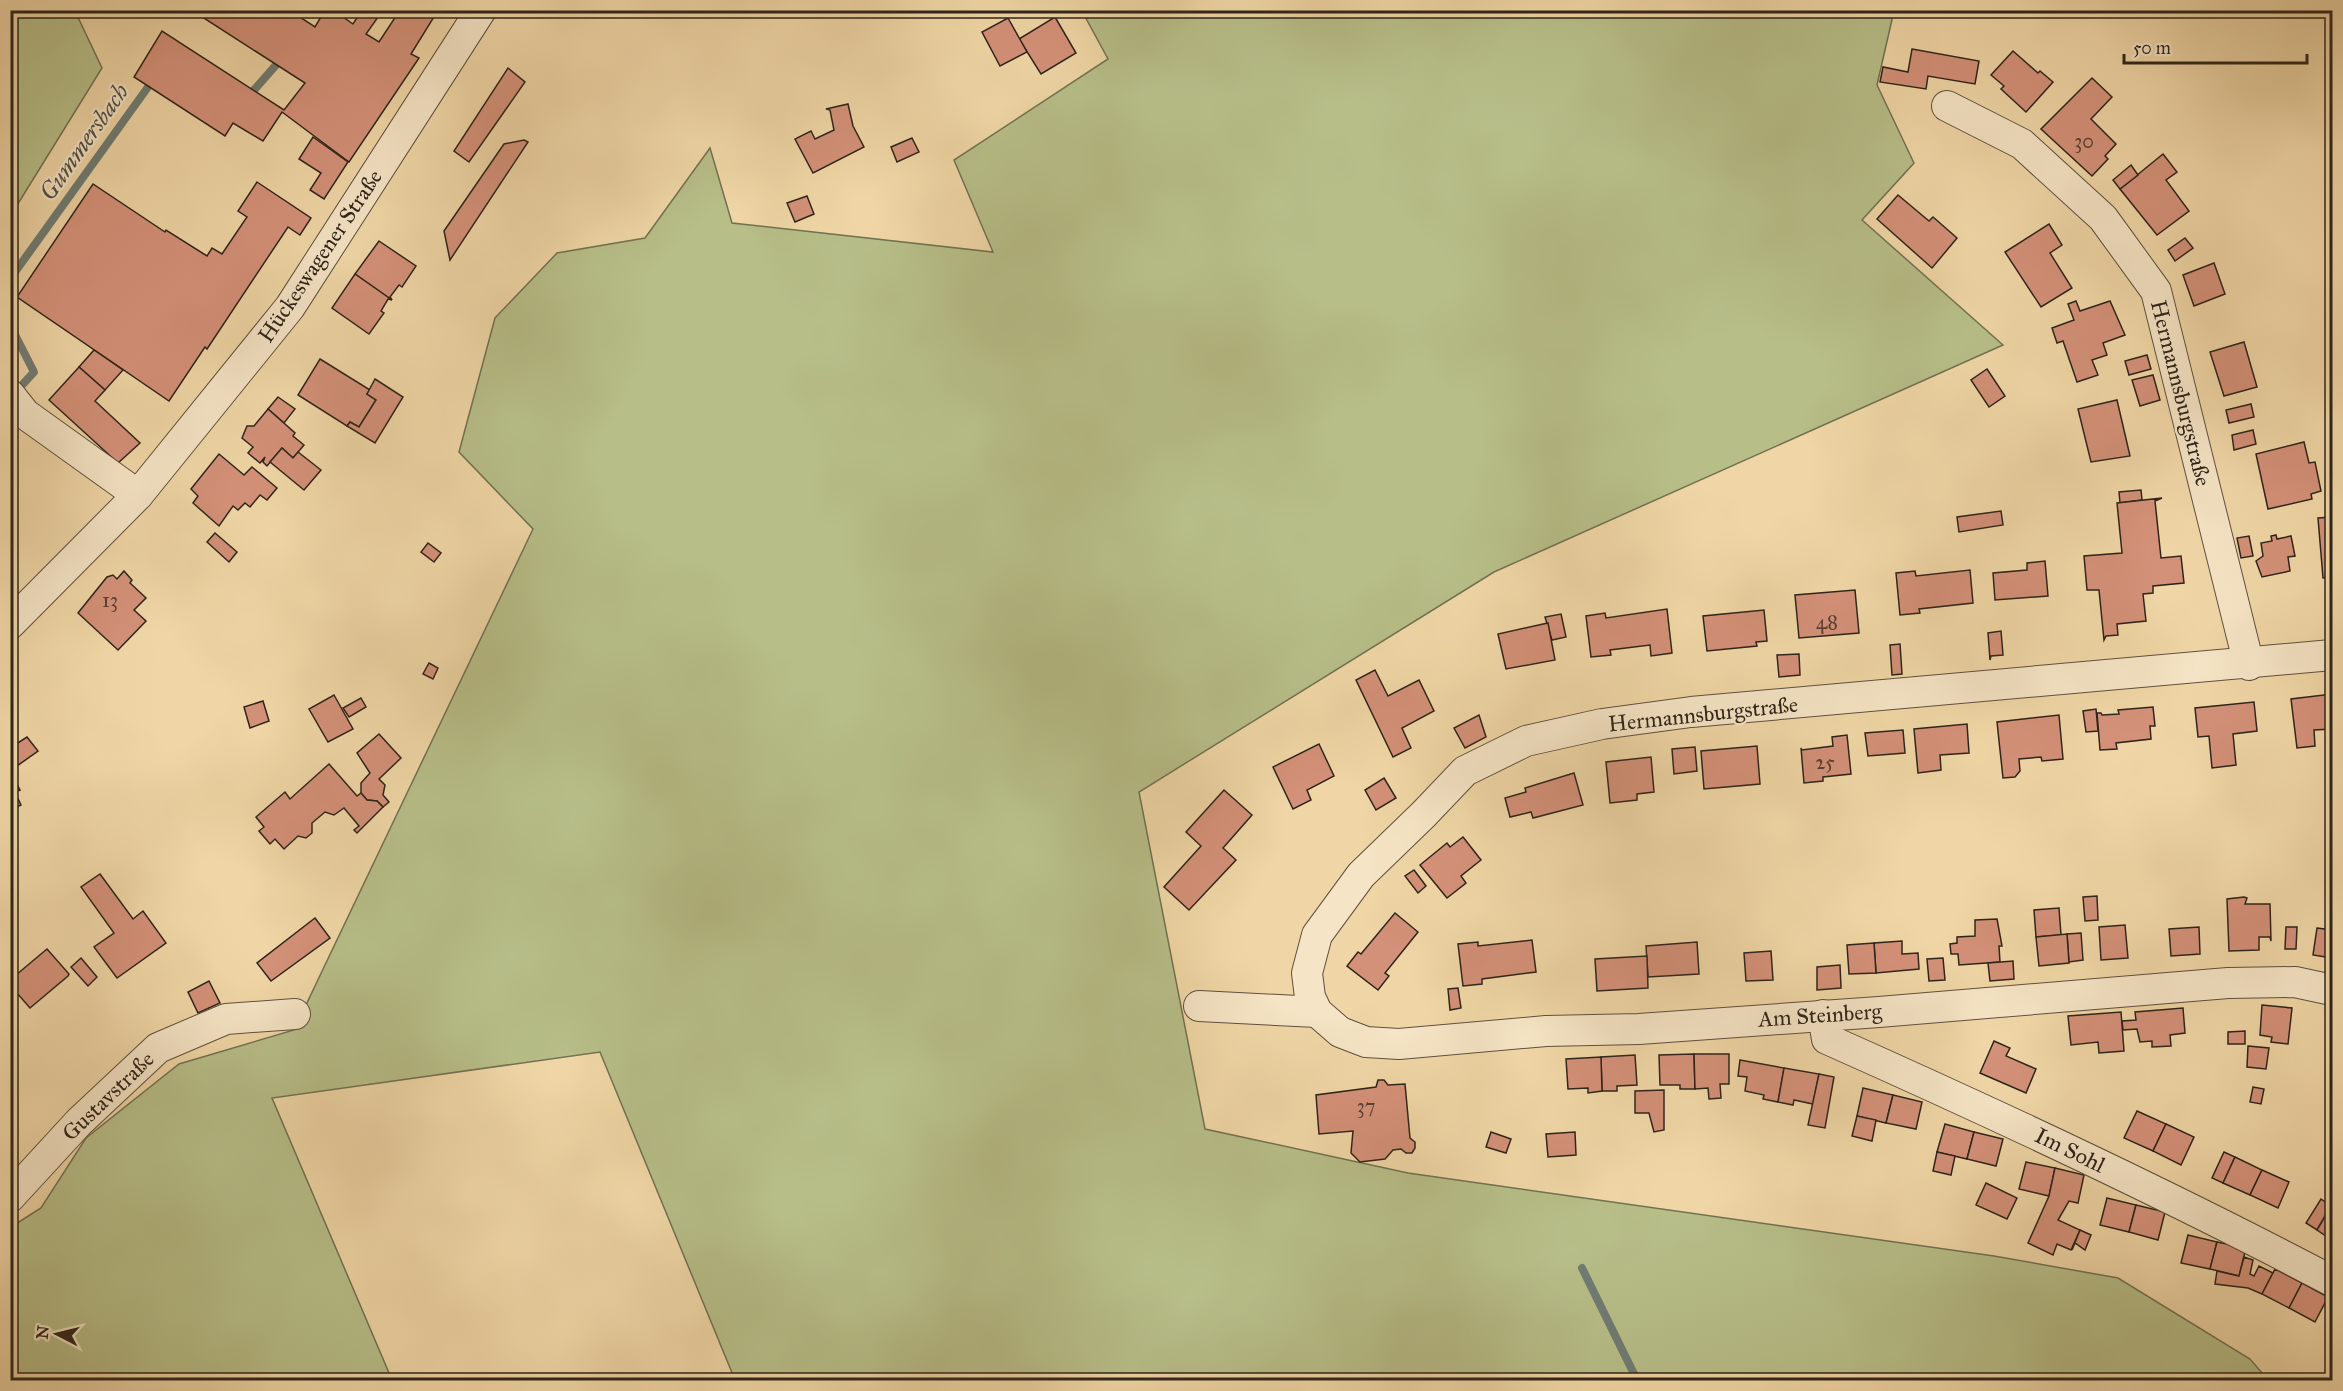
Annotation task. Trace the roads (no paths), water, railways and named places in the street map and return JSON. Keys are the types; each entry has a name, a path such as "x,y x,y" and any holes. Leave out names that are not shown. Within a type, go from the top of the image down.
{"street":[{"name":"Hückeswagener Straße","path":"10,624 138,495 290,307 473,23"},
{"name":"Hermannsburgstraße","path":"1947,106 2022,144 2103,218 2156,291 2249,665"},
{"path":"10,395 25,414 138,495"},
{"name":"Hermannsburgstraße","path":"1317,1012 1310,996 1307,973 1317,935 1361,874 1425,814 1465,771 1526,741 1602,723 1691,712 2249,665 2332,655"},
{"name":"Am Steinberg","path":"1317,1012 1340,1032 1366,1042 1399,1044 1546,1031 1639,1029 2228,983 2295,981 2332,990"},
{"path":"1199,1006 1317,1012"},
{"name":"Gustavstraße","path":"10,1197 79,1122 158,1048 226,1019 295,1014"},
{"name":"Im Sohl","path":"1823,1015 1827,1039 1979,1106 2221,1222 2332,1281"}],"waterway":[{"name":"Gummersbach","path":"254,90 276,65"},
{"name":"Gummersbach","path":"10,279 148,87"},
{"name":"Gummersbach","path":"10,325 34,372 23,384"},
{"path":"1582,1268 1637,1380"}]}
